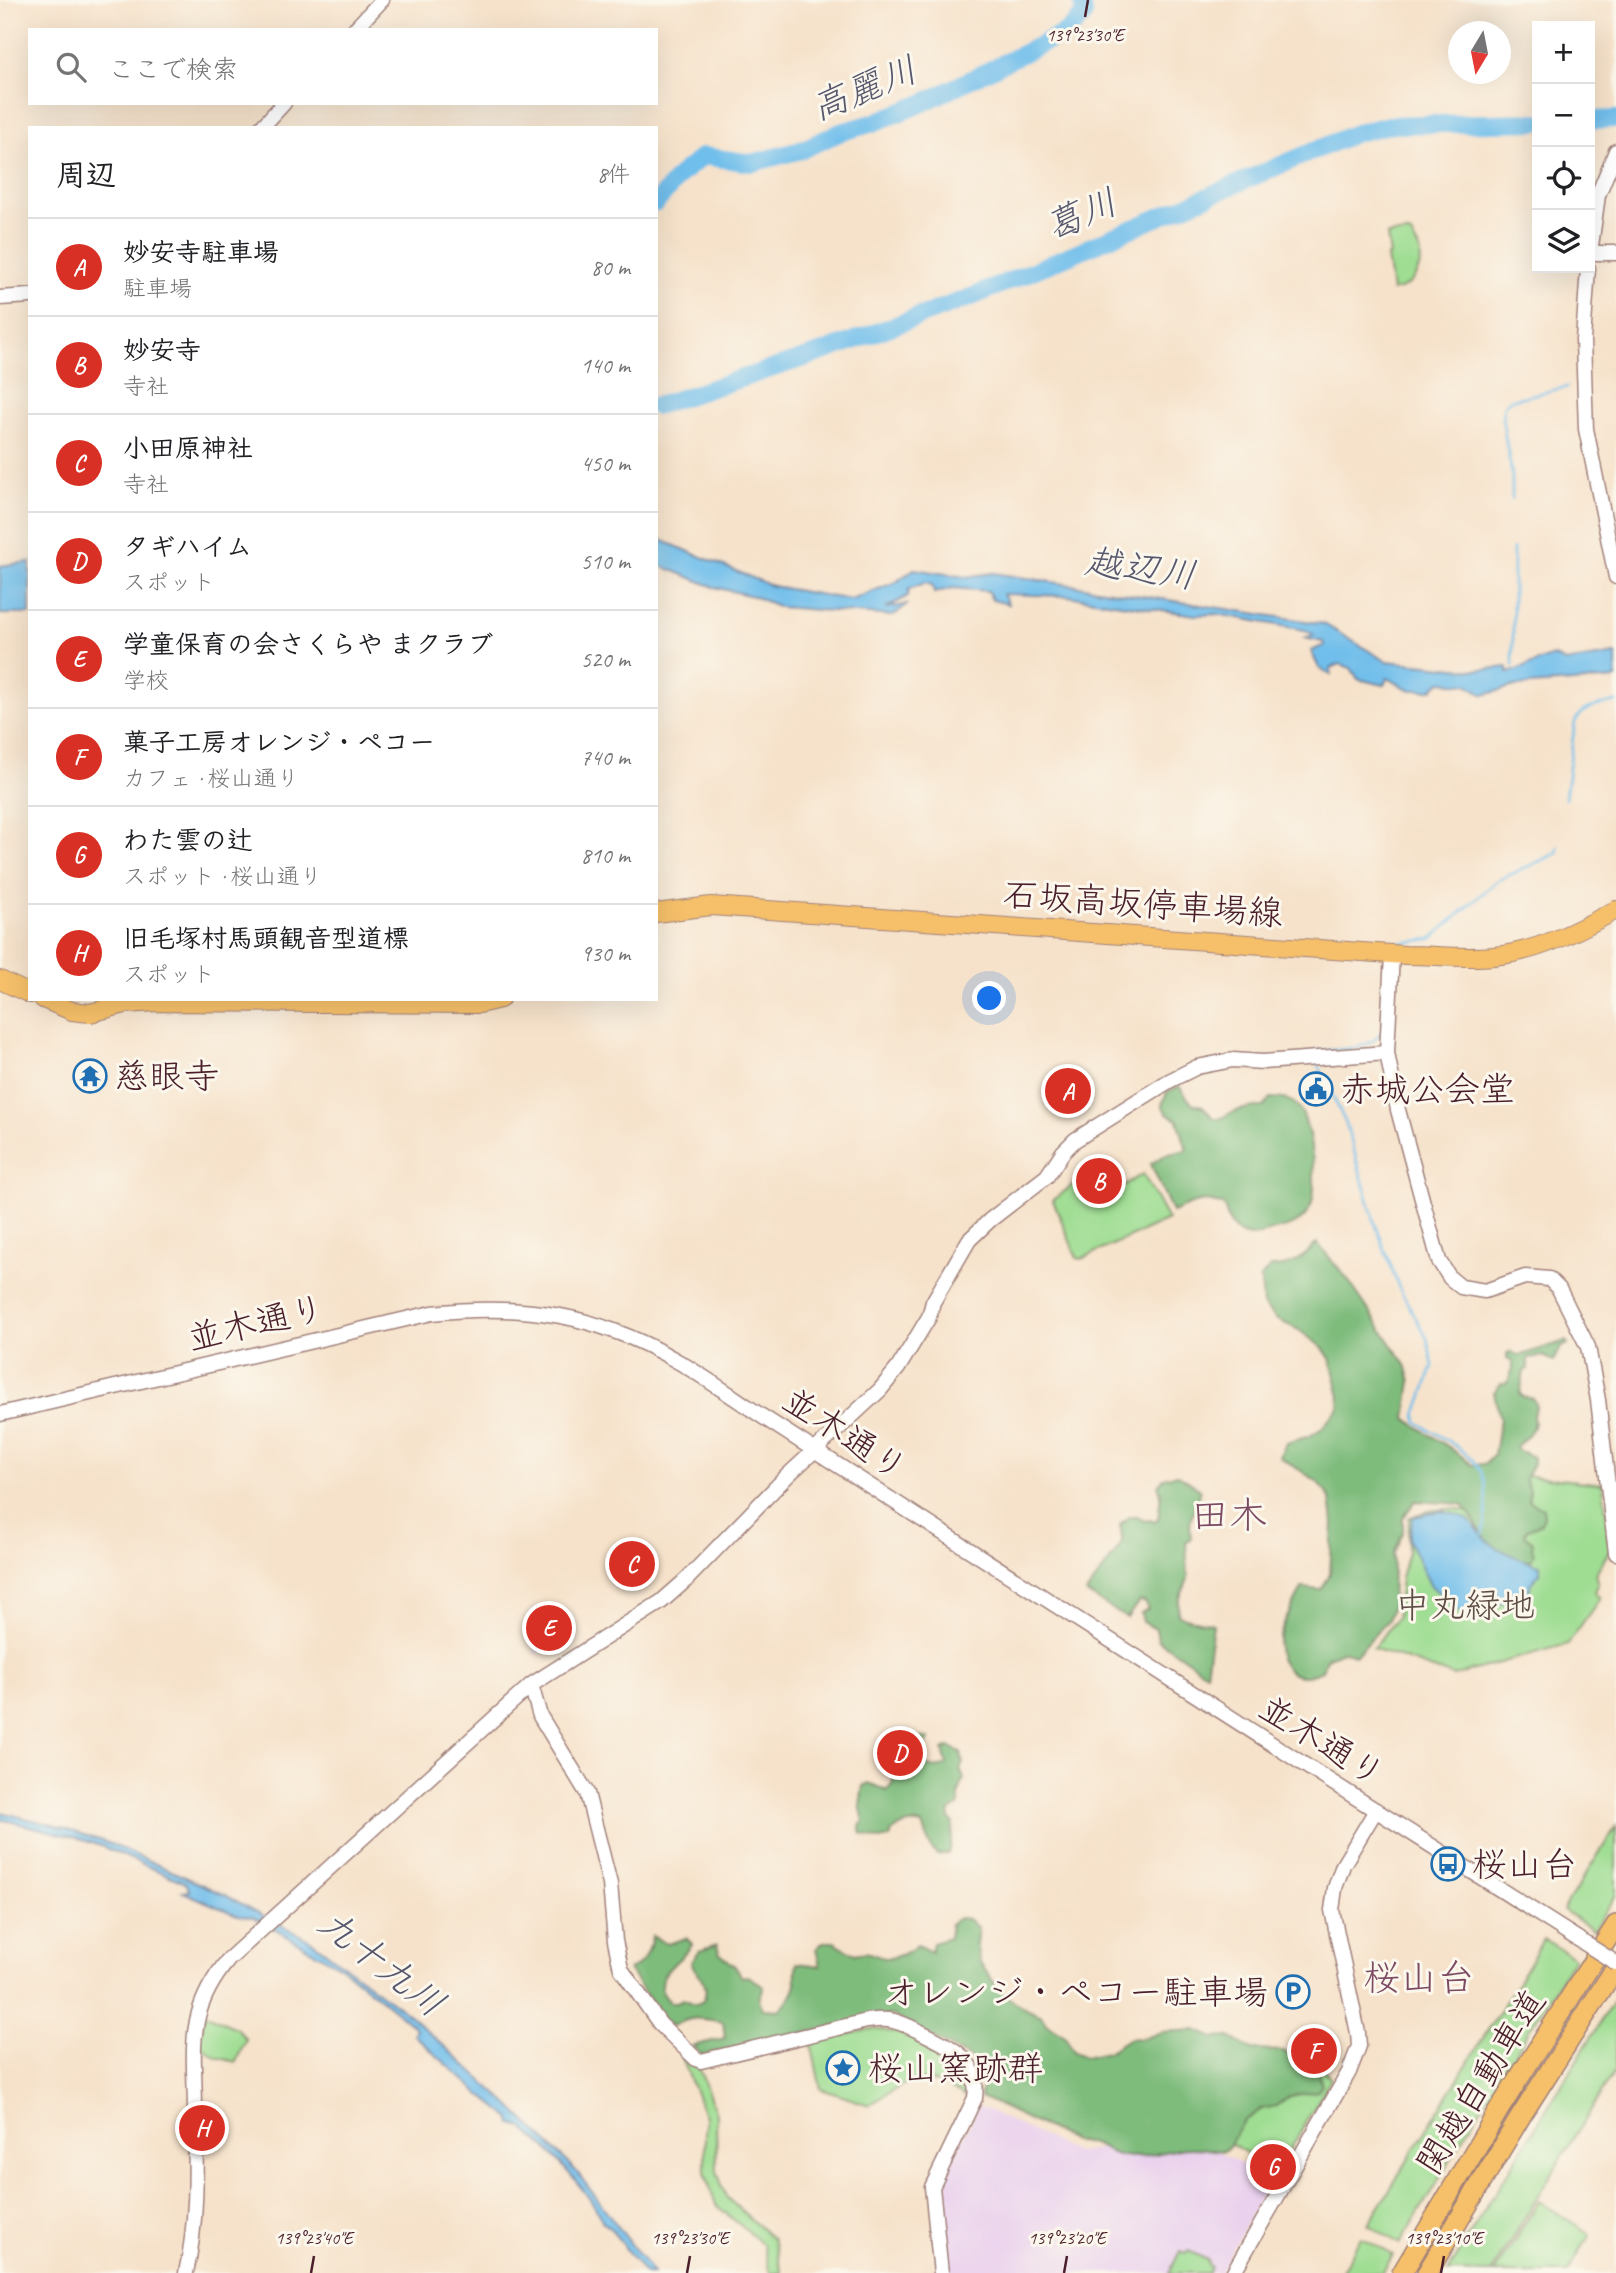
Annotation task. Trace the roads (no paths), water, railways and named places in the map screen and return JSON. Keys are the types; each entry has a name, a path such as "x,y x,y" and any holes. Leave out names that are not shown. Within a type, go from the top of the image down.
{"highway":[{"name":"関越自動車道","path":"1402,2273 1500,2108 1616,1925"},
{"name":"関越自動車道","path":"1427,2273 1616,1965"}],"main road":[{"name":"石坂高坂停車場線","path":"658,913 711,906 1392,954 1474,957 1507,954 1545,945 1616,910"},
{"path":"0,980 28,992"},
{"path":"48,1001 72,1011 90,1013 125,1004 158,1002 479,1004 492,1001"}],"street":[{"path":"356,28 382,0"},
{"path":"263,126 282,105"},
{"path":"1595,217 1598,195 1616,151"},
{"path":"1595,253 1616,253"},
{"path":"1588,273 1583,340 1584,404 1588,446 1616,578"},
{"path":"0,298 28,296"},
{"path":"1392,954 1387,1052 1398,1110 1439,1261 1450,1278 1461,1287 1485,1291 1525,1277 1549,1279 1559,1289 1588,1347 1598,1400 1616,1553"},
{"path":"186,2273 195,2221 192,2052 201,2006 213,1981 229,1959 531,1685 661,1602 880,1390 898,1368 929,1317 933,1302 969,1240 990,1220 1047,1176 1063,1152 1075,1140 1169,1081 1197,1067 1234,1060 1264,1062 1387,1052"},
{"name":"並木通り","path":"0,1414 432,1313 481,1308 507,1309 570,1319 610,1329 639,1340 712,1381 815,1451 1616,1965"},
{"path":"531,1685 540,1716 587,1793 610,1884 615,1941 621,1969 660,2024 696,2059 701,2061 867,2021 888,2020 947,2045 964,2056 971,2066 976,2087 975,2098 932,2187 941,2273"},
{"path":"1233,2273 1349,2072 1359,2046 1355,2013 1332,1910 1335,1888 1343,1865 1376,1810"}],"water":[{"path":"658,539 772,586 851,600 896,582 914,569 965,577 993,573 1324,624 1386,661 1475,670 1508,667 1508,673 1553,656 1565,662 1616,654 1616,679 1515,686 1484,695 1467,684 1441,682 1431,690 1410,690 1387,678 1384,685 1358,679 1351,668 1340,664 1331,668 1331,675 1319,668 1311,651 1325,645 1323,642 1305,638 1314,635 1305,630 1217,614 1195,615 1067,596 1003,594 1008,604 992,600 988,591 952,588 934,593 932,585 925,583 909,589 908,596 886,608 908,604 893,616 780,607 753,596 714,587 658,565"},
{"path":"28,562 28,614 0,614 0,566"},
{"path":"1441,1511 1464,1517 1496,1547 1540,1565 1540,1573 1531,1583 1528,1596 1461,1613 1430,1585 1409,1540 1413,1517"},
{"path":"0,1812 54,1825 111,1844 225,1895 313,1942 412,2017 508,2104 576,2171 653,2273 644,2273 611,2229 603,2223 584,2191 546,2148 523,2128 512,2124 510,2118 413,2034 416,2030 413,2025 341,1967 253,1917 239,1916 183,1892 190,1891 186,1883 101,1846 0,1819"}],"waterway":[{"name":"高麗川","path":"658,201 681,174 703,156 752,163 801,150 841,132 921,104 1066,32 1084,15 1082,0"},
{"name":"葛川","path":"1595,120 1616,119"},
{"name":"葛川","path":"658,405 823,352 974,296 1356,133 1389,125 1532,122"},
{"path":"1512,499 1512,476 1502,418 1504,406 1509,400 1567,387"},
{"path":"1513,549 1513,666"},
{"path":"1565,799 1575,722 1587,710 1616,702"},
{"path":"1398,943 1431,939 1497,881 1557,853 1558,847"},
{"path":"1315,1053 1314,1051 1361,1046 1370,1043 1382,1031"},
{"path":"1317,1063 1346,1124 1375,1223 1399,1288 1427,1338 1433,1366 1416,1415 1417,1422 1453,1444 1476,1464 1486,1491 1483,1535"}],"place":[{"name":"慈眼寺","path":"90,1076"},
{"name":"赤城公会堂","path":"1316,1089"},
{"name":"妙安寺駐車場","path":"1068,1091"},
{"name":"妙安寺","path":"1099,1181"},
{"name":"小田原神社","path":"632,1564"},
{"name":"学童保育の会さくらや まクラブ","path":"549,1628"},
{"name":"タギハイム","path":"900,1753"},
{"name":"桜山台","path":"1448,1864"},
{"name":"オレンジ・ペコー駐車場","path":"1293,1992"},
{"name":"菓子工房オレンジ・ペコー","path":"1314,2051"},
{"name":"桜山窯跡群","path":"843,2068"},
{"name":"旧毛塚村馬頭観音型道標","path":"202,2128"},
{"name":"わた雲の辻","path":"1273,2167"}],"district":[{"name":"田木","path":"1229,1515"},
{"name":"桜山台","path":"1419,1977"}],"water label":[{"name":"越辺川","path":"1141,568"},
{"name":"九十九川","path":"382,1963"}],"park label":[{"name":"中丸緑地","path":"1465,1605"}]}
